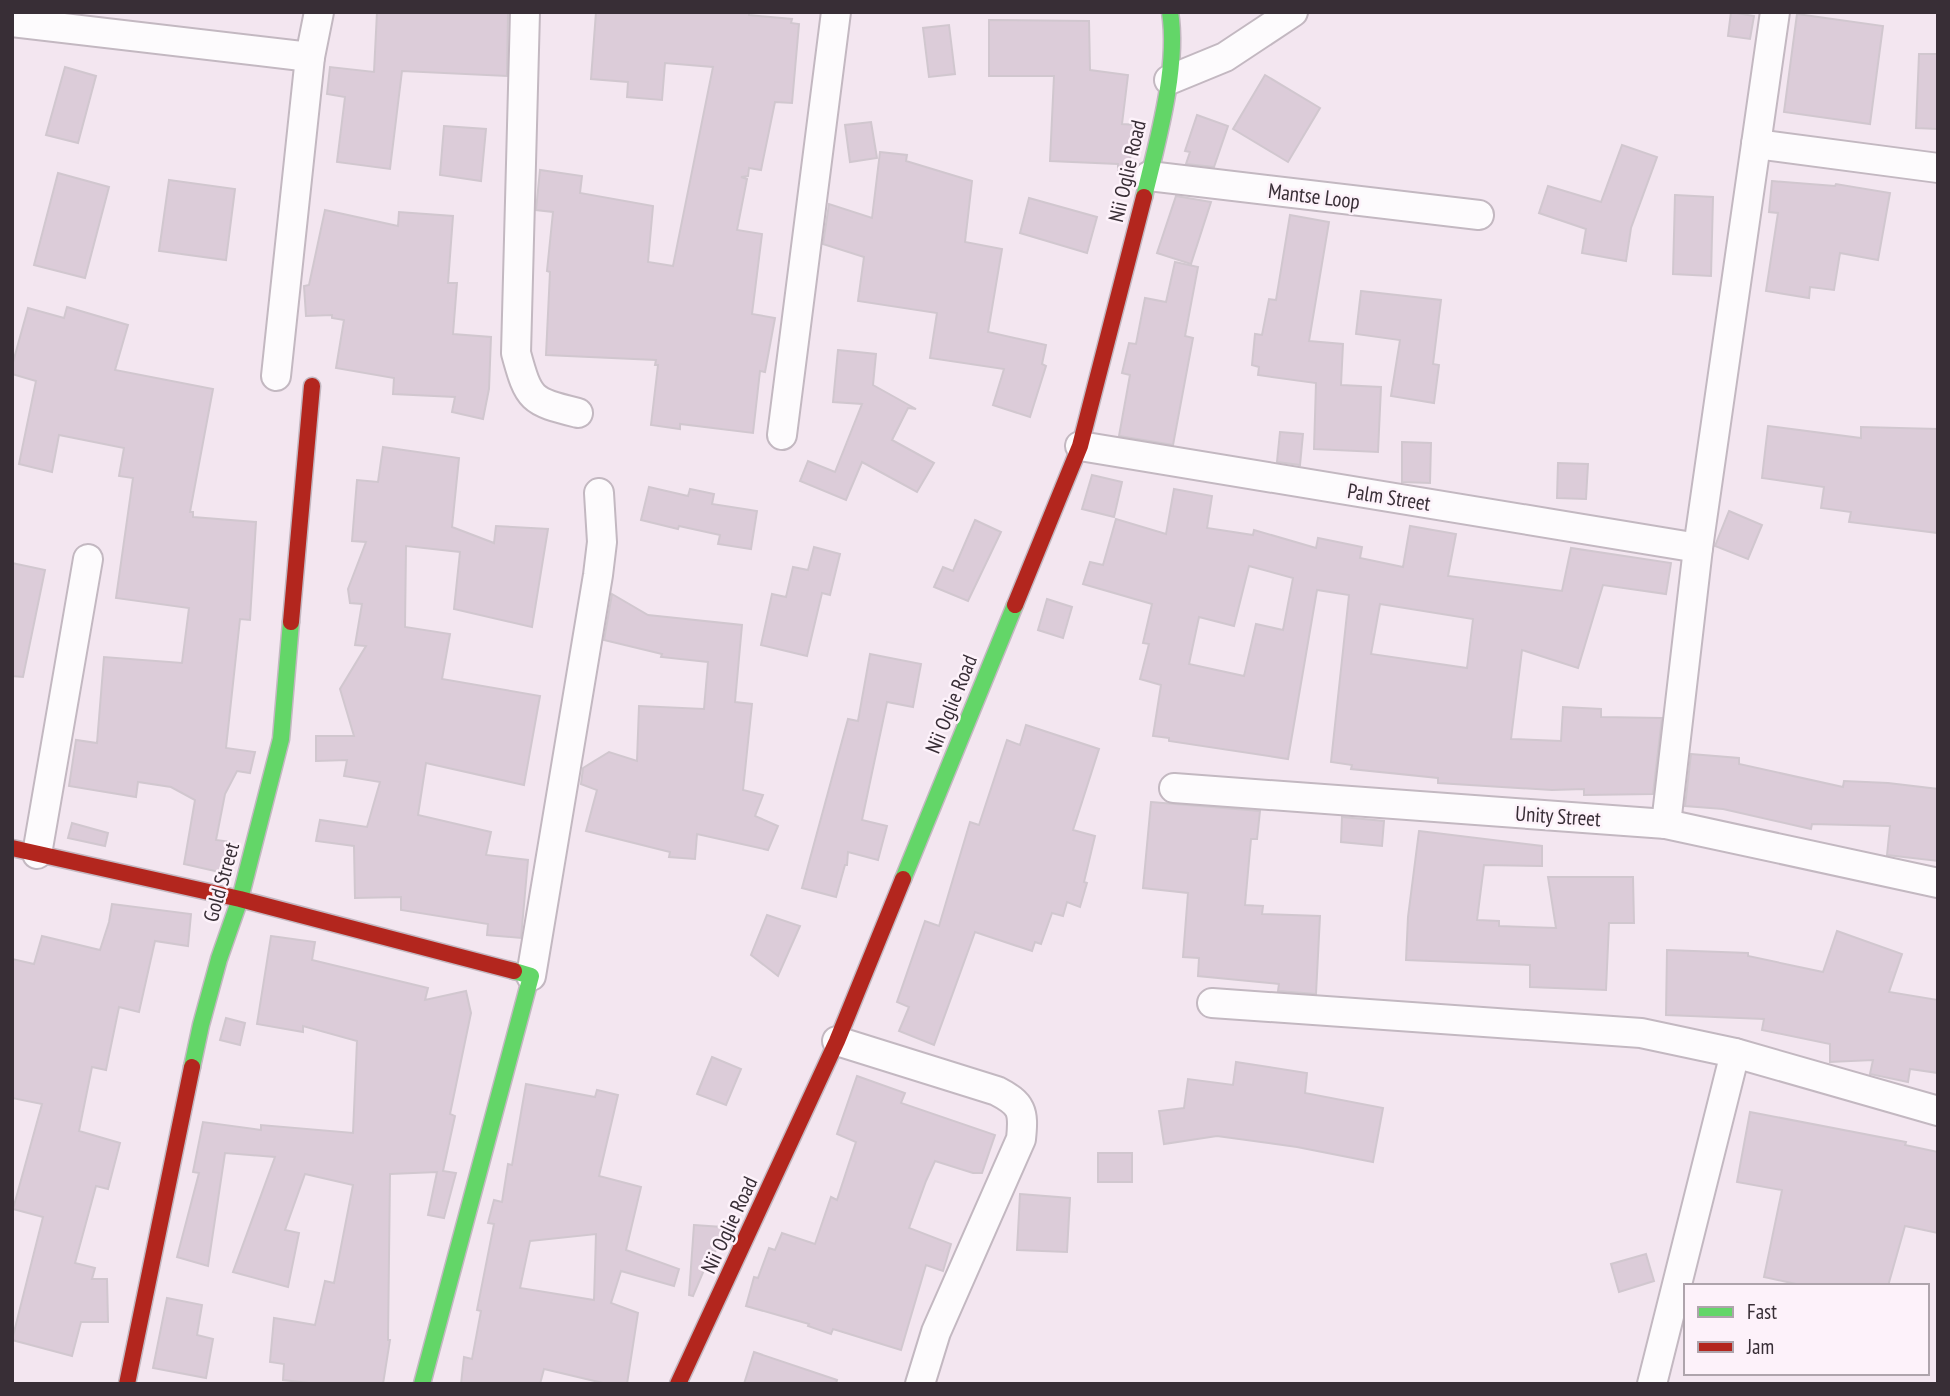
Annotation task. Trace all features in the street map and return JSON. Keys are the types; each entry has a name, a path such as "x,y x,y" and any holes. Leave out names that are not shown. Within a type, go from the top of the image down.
{"street":[{"path":"276,376 310,57 319,12"},
{"path":"525,12 516,354 525,386 531,396 543,404 578,413"},
{"path":"782,435 836,12"},
{"name":"Nii Oglie Road","path":"678,1384 837,1041 1080,446 1149,176 1169,80 1172,31 1170,12"},
{"path":"1169,80 1225,57 1293,12"},
{"path":"1666,824 1698,548 1775,12"},
{"path":"12,22 310,57"},
{"path":"1756,144 1938,168"},
{"name":"Mantse Loop","path":"1149,176 1479,215"},
{"name":"Gold Street","path":"127,1384 201,1025 219,959 240,899 281,738 312,386"},
{"name":"Palm Street","path":"1080,446 1698,548"},
{"path":"422,1384 530,976 598,575 602,542 599,493"},
{"path":"88,559 25,851 240,899 530,976"},
{"name":"Unity Street","path":"1174,788 1666,824 1938,883"},
{"path":"1212,1003 1641,1032 1735,1053 1938,1111"},
{"path":"837,1041 997,1091 1020,1107 1023,1122 1021,1139 936,1332 920,1384"},
{"path":"1652,1384 1735,1053"}],"building":[{"path":"377,12 508,12 507,76 402,71 390,169 337,162 345,97 327,94 330,67 374,72"},
{"path":"596,12 749,12 749,15 792,19 791,23 799,24 792,103 775,102 761,170 749,168 748,176 741,177 747,179 737,230 762,234 752,314 775,318 765,372 760,371 753,433 680,424 680,429 651,425 658,365 655,365 656,360 546,355 550,272 547,271 553,212 536,210 540,170 582,176 580,193 653,206 648,262 673,266 713,67 665,63 662,100 627,97 628,82 591,79"},
{"path":"1731,12 1754,16 1750,39 1728,36"},
{"path":"1797,14 1883,26 1870,124 1784,112"},
{"path":"989,20 1089,21 1090,70 1128,75 1122,124 1137,125 1127,174 1118,174 1118,164 1050,161 1054,76 989,76"},
{"path":"949,25 955,74 929,77 923,28"},
{"path":"1919,54 1938,54 1938,129 1916,128"},
{"path":"65,67 96,76 78,143 46,135"},
{"path":"1265,75 1320,108 1288,162 1233,129"},
{"path":"1197,115 1228,126 1214,167 1186,164 1190,152 1185,151"},
{"path":"871,122 877,158 850,162 845,125"},
{"path":"444,126 486,129 481,181 440,175"},
{"path":"1622,145 1657,157 1631,228 1626,261 1582,253 1586,229 1539,213 1548,186 1601,202"},
{"path":"880,152 907,155 906,161 972,181 965,242 1002,249 988,332 1046,345 1042,364 1046,366 1030,417 993,405 1004,369 930,358 937,313 858,301 864,257 823,244 829,204 872,218"},
{"path":"58,173 109,187 85,278 34,265"},
{"path":"169,180 235,189 226,260 159,251"},
{"path":"1772,181 1836,184 1890,193 1878,260 1840,253 1834,290 1810,287 1809,298 1766,291 1778,213 1769,212"},
{"path":"1675,195 1713,197 1711,276 1673,274"},
{"path":"1176,196 1211,202 1191,264 1157,253"},
{"path":"1029,198 1097,217 1087,253 1020,233"},
{"path":"325,210 398,226 399,212 453,216 448,283 457,283 453,334 491,337 489,389 483,419 452,412 455,397 393,394 394,378 336,368 344,320 332,318 332,315 306,316 304,286 309,285"},
{"path":"1290,215 1329,222 1309,341 1343,344 1341,385 1381,387 1378,452 1314,449 1316,383 1258,375 1259,367 1252,365 1255,334 1262,335 1269,299 1276,300"},
{"path":"1175,262 1198,267 1185,336 1193,338 1173,445 1119,436 1130,375 1122,373 1129,343 1136,344 1145,298 1166,302"},
{"path":"1361,291 1441,300 1433,364 1439,365 1434,403 1391,396 1400,340 1356,334"},
{"path":"67,307 128,325 115,370 213,389 190,512 193,512 193,517 256,522 250,620 240,619 226,748 255,752 250,773 237,771 225,794 216,840 232,842 224,873 184,864 195,800 171,787 138,782 136,797 69,786 76,740 97,743 104,657 182,663 189,608 116,598 133,478 119,476 124,448 59,435 52,472 19,464 36,381 12,374 12,366 28,308 64,318"},
{"path":"838,350 876,354 873,385 916,409 908,408 892,440 934,463 917,492 862,462 846,500 800,481 808,461 835,472 862,404 833,402"},
{"path":"1768,426 1861,438 1861,427 1938,429 1938,533 1849,522 1851,512 1821,508 1824,487 1762,478"},
{"path":"1280,432 1303,434 1300,465 1277,462"},
{"path":"1402,442 1431,443 1430,483 1402,482"},
{"path":"383,447 459,458 452,527 494,543 496,526 548,529 532,627 454,609 460,552 406,546 405,627 450,634 442,679 540,696 524,785 426,763 418,815 491,832 486,855 528,860 521,938 487,935 488,924 401,910 401,897 355,898 354,846 316,841 320,820 367,827 380,782 344,776 347,760 316,761 316,736 354,736 340,689 366,646 355,645 362,604 350,603 348,589 366,542 352,541 357,480 378,482"},
{"path":"1558,463 1588,464 1586,499 1557,498"},
{"path":"1092,475 1122,482 1114,517 1082,509"},
{"path":"649,487 688,496 690,489 714,494 712,504 757,511 751,549 718,544 720,535 641,520"},
{"path":"1174,489 1212,496 1207,528 1253,535 1254,530 1316,548 1318,538 1362,547 1360,558 1403,567 1410,526 1456,534 1448,576 1562,591 1571,548 1671,563 1666,594 1603,585 1578,668 1522,650 1511,739 1561,741 1563,707 1601,709 1601,717 1662,718 1653,794 1584,795 1584,789 1552,790 1438,783 1438,778 1351,769 1352,765 1331,762 1349,595 1317,590 1288,759 1169,741 1169,738 1153,736 1161,685 1140,679 1149,644 1143,643 1152,604 1083,584 1090,562 1103,565 1116,519 1166,534","holes":["1249,566 1293,578 1283,630 1256,624 1244,676 1189,664 1199,617 1234,626","1380,604 1473,619 1467,668 1371,654"]},
{"path":"1729,511 1762,525 1748,559 1715,546"},
{"path":"975,520 1001,532 968,601 934,587 943,567 953,571"},
{"path":"814,547 840,554 830,595 822,593 807,656 761,645 772,594 786,597 793,567 808,570"},
{"path":"12,563 45,570 23,677 12,676"},
{"path":"612,594 648,615 742,625 735,702 752,704 743,790 763,795 755,816 778,826 768,850 697,834 695,859 669,857 670,852 586,831 597,790 581,784 583,768 609,752 637,761 639,706 704,709 708,662 661,657 662,654 604,640"},
{"path":"1047,599 1072,607 1063,638 1038,630"},
{"path":"870,654 921,664 913,707 887,702 862,820 887,826 878,860 848,852 847,865 836,897 802,888 848,719 858,721"},
{"path":"1026,725 1099,749 1073,830 1095,836 1084,882 1087,883 1080,907 1067,902 1063,916 1052,913 1041,944 1035,942 1032,951 975,932 934,1045 899,1031 909,1007 897,1002 925,921 939,926 970,822 979,825 1007,740 1020,745"},
{"path":"1691,754 1739,758 1739,764 1843,787 1844,781 1938,789 1938,861 1887,855 1890,826 1812,824 1811,829 1723,809 1685,806"},
{"path":"1151,802 1260,811 1257,839 1251,839 1245,905 1263,906 1262,914 1320,916 1316,994 1278,991 1279,984 1198,976 1199,958 1183,957 1188,893 1143,888"},
{"path":"1342,817 1384,821 1382,846 1341,842"},
{"path":"72,823 108,833 105,846 68,838"},
{"path":"1419,831 1542,846 1542,866 1484,865 1477,920 1499,921 1499,926 1556,928 1548,877 1633,877 1634,923 1609,923 1606,990 1530,987 1530,965 1406,960 1408,917"},
{"path":"112,904 191,914 188,946 155,941 139,1012 119,1007 106,1070 92,1067 79,1131 120,1143 108,1189 96,1186 75,1263 95,1268 92,1279 107,1279 108,1322 81,1322 72,1356 12,1340 43,1217 13,1209 42,1104 12,1098 12,959 34,964 42,936 100,950"},
{"path":"767,915 800,926 778,976 751,955"},
{"path":"1837,931 1902,954 1889,992 1938,1000 1938,1073 1910,1069 1908,1082 1870,1074 1873,1060 1830,1062 1830,1044 1762,1030 1764,1019 1666,1015 1667,950 1748,953 1748,956 1823,972"},
{"path":"271,936 315,942 312,960 428,988 425,1000 466,991 471,1013 450,1114 455,1116 443,1171 456,1173 444,1218 428,1215 437,1172 390,1174 390,1340 383,1384 318,1384 283,1380 284,1364 270,1362 274,1318 315,1325 325,1281 334,1283 353,1185 305,1174 285,1230 299,1233 288,1287 233,1272 275,1157 225,1153 208,1266 177,1257 199,1173 193,1172 203,1122 261,1130 261,1125 353,1133 357,1041 303,1026 303,1032 257,1024"},
{"path":"226,1018 245,1023 240,1045 220,1040"},
{"path":"712,1057 741,1069 726,1105 697,1094"},
{"path":"1236,1062 1307,1073 1305,1093 1383,1108 1373,1162 1297,1147 1217,1136 1164,1144 1159,1111 1184,1108 1188,1079 1233,1085"},
{"path":"857,1076 905,1093 901,1103 995,1135 982,1173 973,1173 935,1161 926,1181 909,1228 951,1244 943,1271 926,1265 901,1350 833,1329 831,1334 808,1326 809,1324 746,1306 754,1277 758,1278 769,1248 775,1250 782,1233 815,1244 831,1197 837,1200 856,1142 837,1134"},
{"path":"526,1084 595,1097 597,1090 618,1095 599,1176 641,1187 626,1250 679,1269 674,1286 621,1271 611,1303 638,1313 627,1384 607,1384 544,1369 540,1384 461,1384 464,1357 472,1359 481,1311 477,1310 494,1224 488,1223 494,1200 502,1202 508,1164 512,1165","holes":["596,1234 594,1300 520,1288 530,1241"]},
{"path":"1750,1112 1906,1142 1905,1145 1938,1152 1938,1233 1905,1226 1889,1284 1796,1284 1764,1277 1782,1190 1737,1182"},
{"path":"1098,1153 1132,1153 1132,1182 1098,1182"},
{"path":"1020,1194 1070,1198 1067,1252 1017,1250"},
{"path":"694,1225 722,1227 721,1239 715,1252 712,1251 693,1296 689,1295"},
{"path":"1646,1254 1654,1281 1619,1292 1611,1264"},
{"path":"167,1298 202,1305 197,1335 213,1339 206,1378 153,1368"},
{"path":"754,1352 837,1380 836,1384 744,1384"}],"traffic: fast":[{"path":"1144,197 1169,80 1172,57 1170,12"},
{"path":"903,879 1015,605"},
{"path":"192,1067 219,959 240,899 281,739 291,622"},
{"path":"422,1384 531,976 514,971"}],"traffic: jam":[{"path":"1015,605 1080,446 1144,197"},
{"path":"291,622 312,386"},
{"path":"12,848 240,899 514,971"},
{"path":"678,1384 837,1041 903,879"},
{"path":"127,1384 192,1067"}]}
